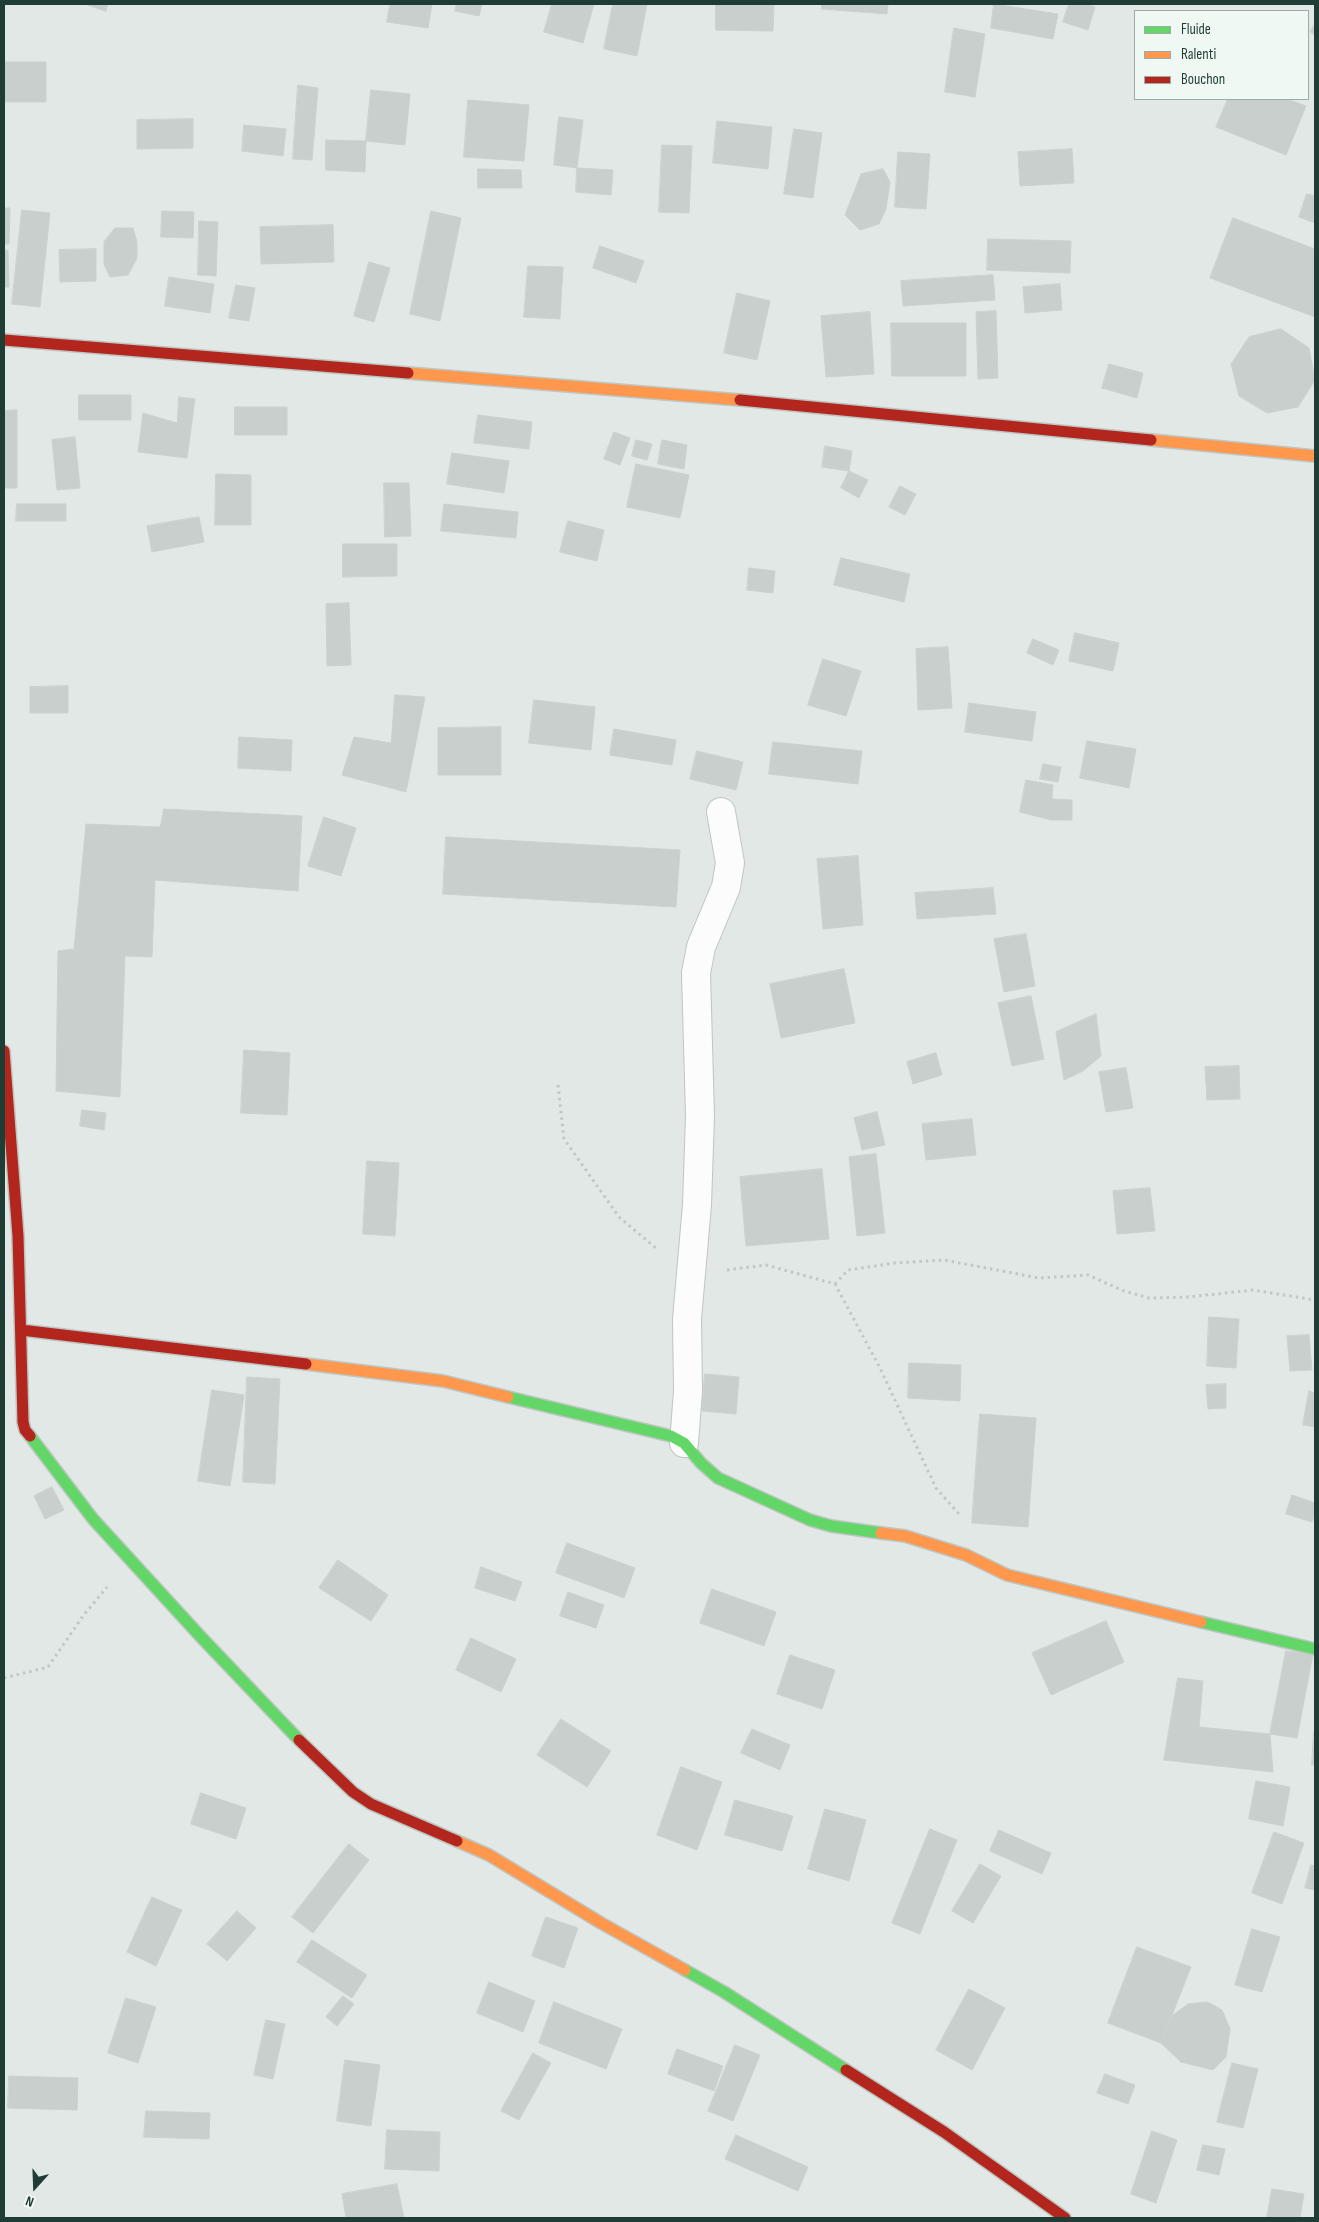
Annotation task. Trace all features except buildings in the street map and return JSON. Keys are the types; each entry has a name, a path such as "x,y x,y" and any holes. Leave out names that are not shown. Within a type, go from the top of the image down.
{"street":[{"path":"4,340 812,407 1315,456"},
{"path":"684,1443 688,1391 687,1320 696,1205 700,1116 696,973 700,947 726,887 730,863 721,812"},
{"path":"4,1051 18,1236 23,1422 25,1430 94,1519 130,1559 288,1729 353,1792 371,1804 489,1855 601,1923 724,1992 944,2132 1065,2218"},
{"path":"21,1330 444,1381 671,1436 684,1443 701,1463 718,1478 810,1520 831,1526 905,1536 966,1555 1008,1575 1315,1649"}],"path":[{"path":"558,1085 564,1139 619,1217 691,1275 766,1265 835,1284 879,1366 936,1488 965,1520"},
{"path":"835,1284 848,1270 895,1263 944,1260 1039,1278 1088,1275 1124,1291 1149,1298 1188,1297 1253,1290 1315,1300"},
{"path":"4,1678 48,1667 83,1616 130,1559"}],"traffic: fast":[{"path":"508,1397 671,1436 684,1443 701,1463 718,1478 810,1520 831,1526 881,1533"},
{"path":"30,1436 93,1519 299,1740"},
{"path":"1201,1622 1315,1649"},
{"path":"685,1970 724,1992 846,2070"}],"traffic: slow":[{"path":"408,373 740,400"},
{"path":"1151,440 1315,456"},
{"path":"306,1364 443,1381 508,1397"},
{"path":"881,1533 905,1536 966,1555 1007,1575 1201,1622"},
{"path":"457,1841 489,1855 601,1923 685,1970"}],"traffic: jam":[{"path":"4,340 408,373"},
{"path":"740,400 1151,440"},
{"path":"4,1051 18,1236 23,1422 25,1430 30,1436"},
{"path":"21,1330 306,1364"},
{"path":"299,1740 353,1792 371,1804 457,1841"},
{"path":"846,2070 944,2132 1065,2218"}]}
